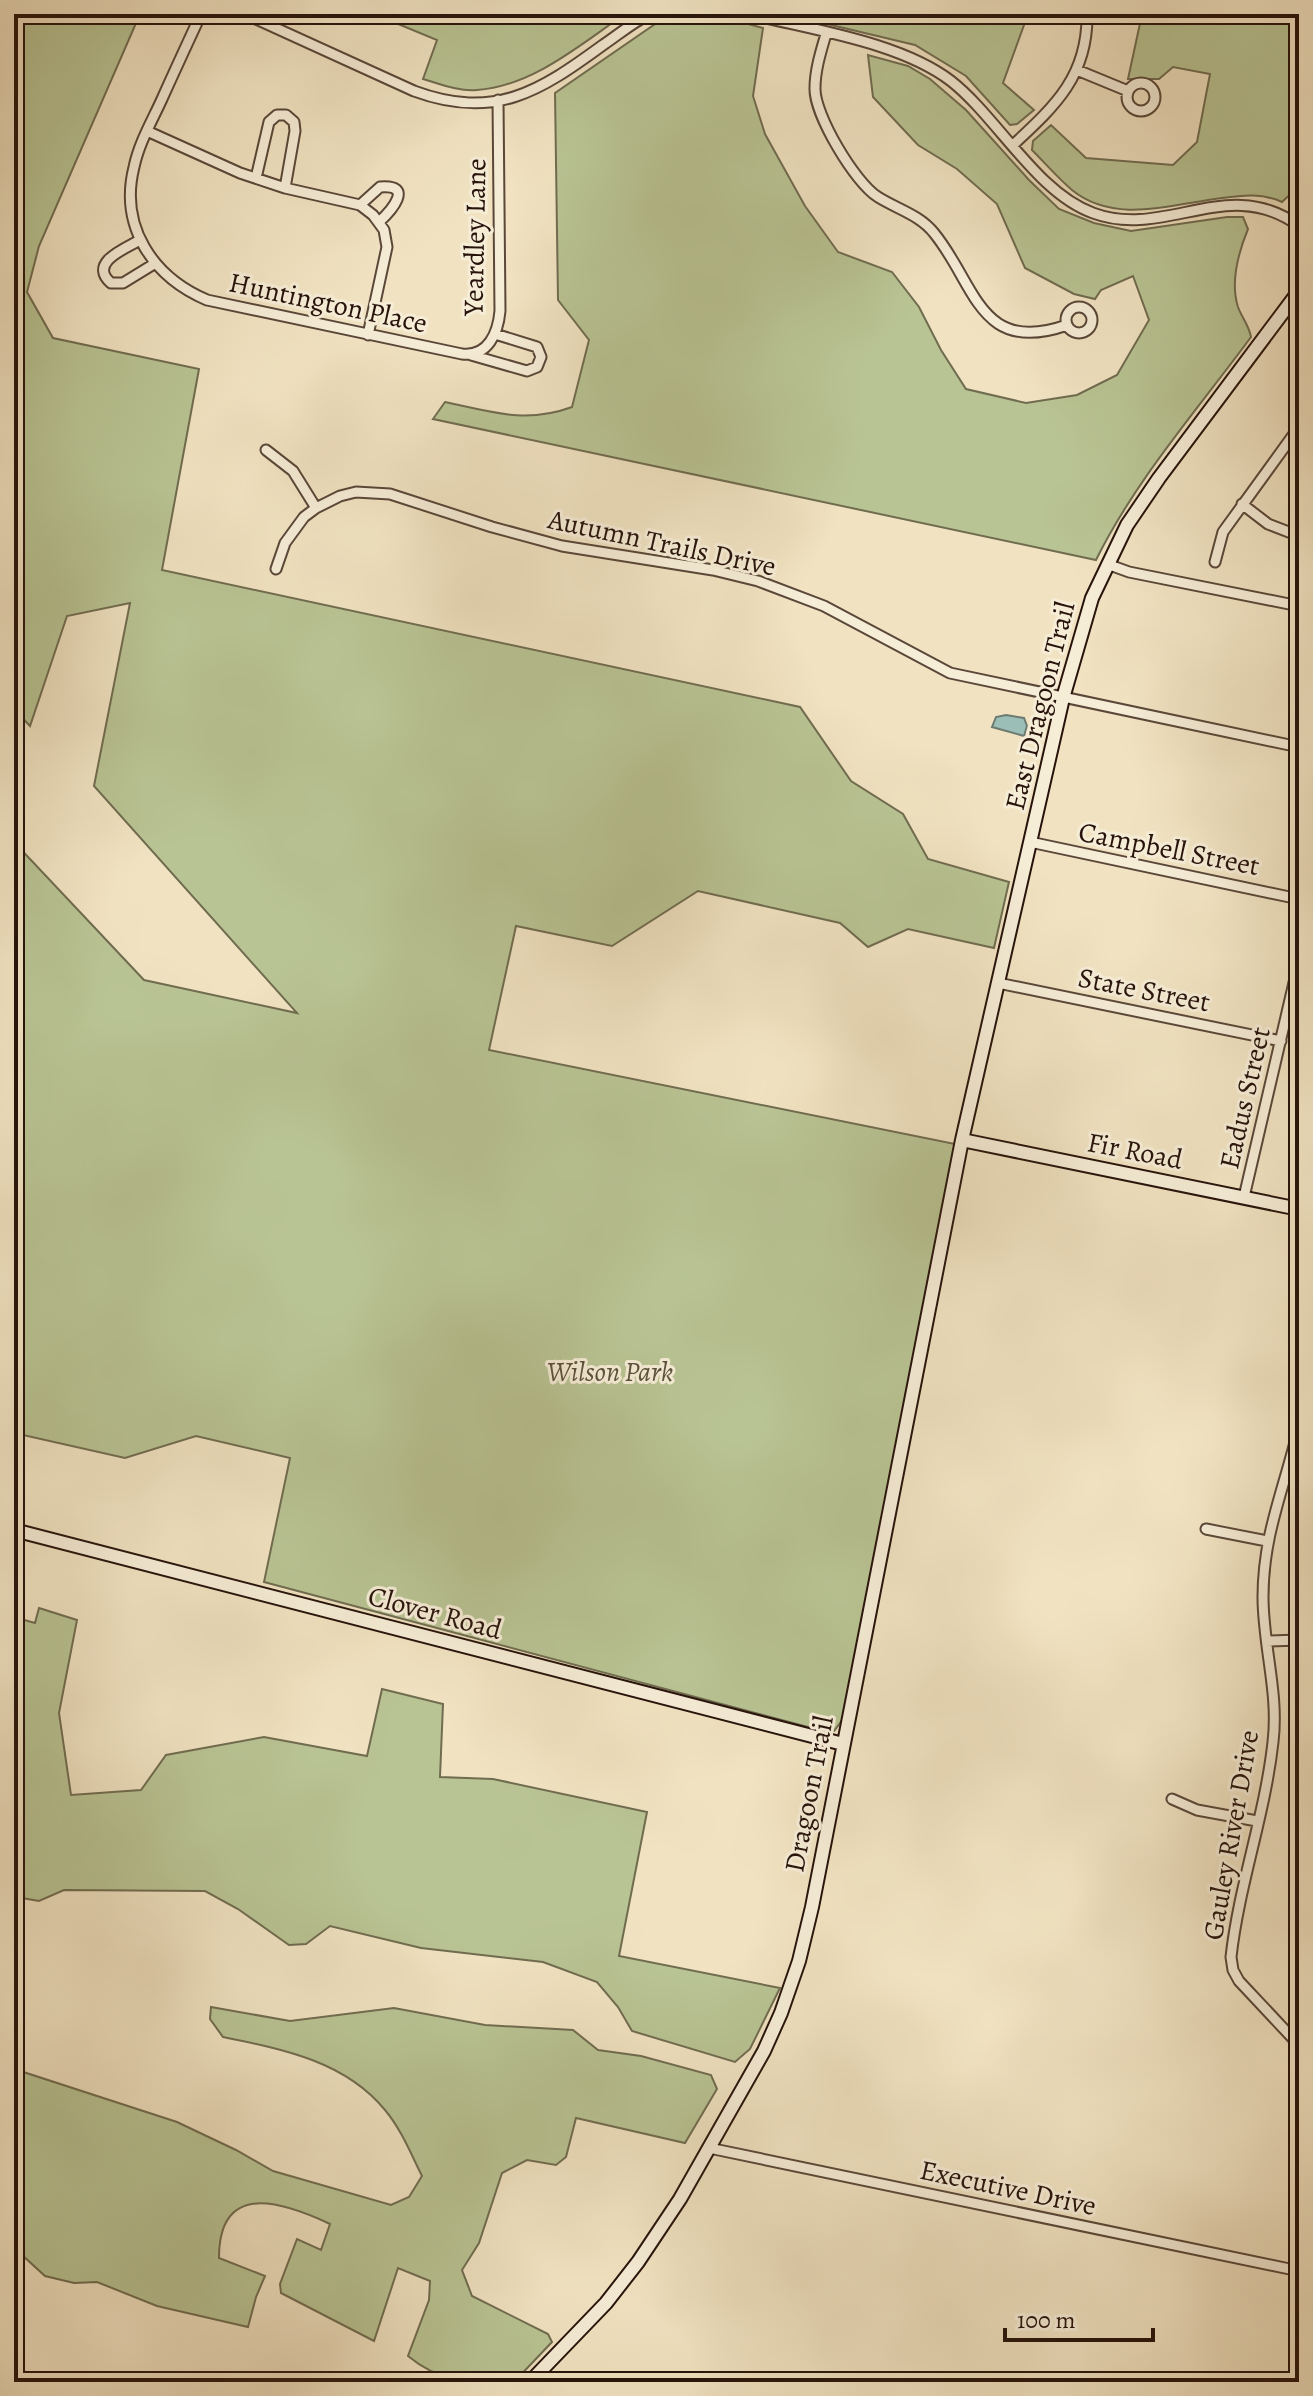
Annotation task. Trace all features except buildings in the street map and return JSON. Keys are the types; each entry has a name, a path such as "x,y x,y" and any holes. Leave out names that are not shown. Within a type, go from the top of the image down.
{"street":[{"path":"154,264 120,284 111,283 103,275 107,259 138,235 131,207 134,166 201,14"},
{"path":"245,14 425,95 463,102 498,100 546,85 650,14"},
{"path":"750,14 887,49 923,63 954,84 1065,199 1096,215 1117,220 1140,220 1246,204 1274,210 1299,226"},
{"path":"1013,145 1054,106 1077,70 1085,42 1087,14"},
{"path":"826,34 816,74 818,109 854,174 866,188 928,226 975,301 997,324 1021,333 1049,332 1067,325"},
{"path":"1077,70 1128,91"},
{"name":"Yeardley Lane","path":"471,355 527,371 537,367 541,357 534,344 495,334 500,311 498,100"},
{"path":"256,178 269,122 277,115 286,115 294,122 295,131 285,188"},
{"path":"147,131 256,178 360,205 379,222 387,238 386,260 368,335"},
{"path":"360,205 380,187 394,190 397,205 379,222"},
{"name":"Huntington Place","path":"138,235 154,264 180,286 207,300 471,355"},
{"name":"East Dragoon Trail","path":"962,1140 1082,626 1107,564 1144,499 1299,291"},
{"path":"471,355 482,350 495,334"},
{"path":"1215,562 1223,532 1299,427"},
{"path":"266,450 293,471 316,508"},
{"name":"Autumn Trails Drive","path":"276,569 285,543 304,517 316,508 356,492 390,494 562,546 734,575 824,606 950,673 1299,747"},
{"path":"1242,504 1268,524 1299,536"},
{"path":"1107,564 1129,572 1299,606"},
{"name":"Campbell Street","path":"1030,842 1299,899"},
{"name":"Eadus Street","path":"1244,1197 1299,961"},
{"name":"State Street","path":"998,983 1281,1041"},
{"name":"Fir Road","path":"962,1140 1299,1209"},
{"name":"Dragoon Trail","path":"530,2382 606,2303 680,2199 764,2051 789,1993 812,1907 962,1140"},
{"name":"Gauley River Drive","path":"1299,1426 1267,1541 1263,1600 1275,1724 1232,1948 1233,1970 1239,1981 1299,2045"},
{"path":"1206,1529 1267,1541"},
{"name":"Clover Road","path":"14,1530 843,1744"},
{"path":"1267,1641 1299,1640"},
{"path":"1172,1799 1197,1810 1257,1821"},
{"name":"Executive Drive","path":"709,2148 1299,2271"},
{"path":"14,2375 49,2382"}],"green space":[{"name":"Wilson Park","path":"14,14 140,14 39,246 27,292 53,338 199,369 162,570 800,707 851,781 903,814 928,859 1009,882 994,948 908,929 868,947 840,923 698,891 612,946 516,926 489,1050 955,1144 843,1719 834,1731 827,1732 264,1582 290,1458 196,1436 125,1458 14,1433 14,842 144,980 297,1013 94,786 130,603 67,616 30,726 14,709"},
{"path":"374,14 625,14 537,72 498,87 470,90 423,79 437,40"},
{"path":"785,14 1028,14 1003,83 1034,110 1017,124 1010,125 966,76 915,45"},
{"path":"1142,14 1285,14 1287,20 1299,15 1299,186 1282,202 1267,197 1245,196 1145,209 1107,207 1089,201 1072,190 1032,150 1033,141 1051,125 1086,158 1173,165 1197,142 1210,74 1173,67 1159,79 1128,79"},
{"path":"695,15 730,19 763,28 753,96 765,134 805,206 838,252 892,272 919,307 966,389 1026,403 1077,395 1117,375 1149,320 1133,276 1101,290 1095,299 1074,294 1025,268 997,204 957,169 918,145 873,97 868,55 908,66 930,79 966,110 1059,209 1094,223 1131,231 1243,217 1248,229 1239,257 1235,287 1238,307 1251,337 1149,473 1096,560 433,419 445,402 524,416 572,407 589,340 558,300 555,93 661,20"},
{"path":"39,1608 77,1620 59,1713 71,1795 141,1790 166,1755 264,1737 367,1756 382,1689 443,1704 440,1777 493,1779 647,1812 619,1956 780,1988 750,2049 735,2062 632,2031 618,2007 597,1982 543,1962 421,1948 330,1926 306,1944 289,1945 238,1909 205,1891 64,1890 39,1901 22,1898 14,1889 14,1617 35,1623"},
{"path":"211,2007 290,2021 394,2008 485,2025 573,2030 598,2050 641,2056 711,2075 717,2089 685,2143 576,2118 566,2157 556,2165 527,2160 502,2173 479,2243 462,2270 472,2296 548,2334 552,2342 514,2382 458,2380 433,2372 408,2356 429,2300 430,2281 398,2268 374,2341 281,2293 280,2284 297,2239 321,2250 330,2224 293,2209 257,2204 242,2207 230,2217 222,2233 219,2258 265,2276 248,2327 157,2306 97,2282 74,2283 45,2276 22,2255 14,2253 14,2069 177,2122 273,2171 391,2205 409,2197 422,2176 396,2125 369,2093 332,2069 311,2060 290,2052 223,2037 210,2019"}],"water":[{"path":"996,717 1024,718 1027,726 1024,736 992,727"}]}
